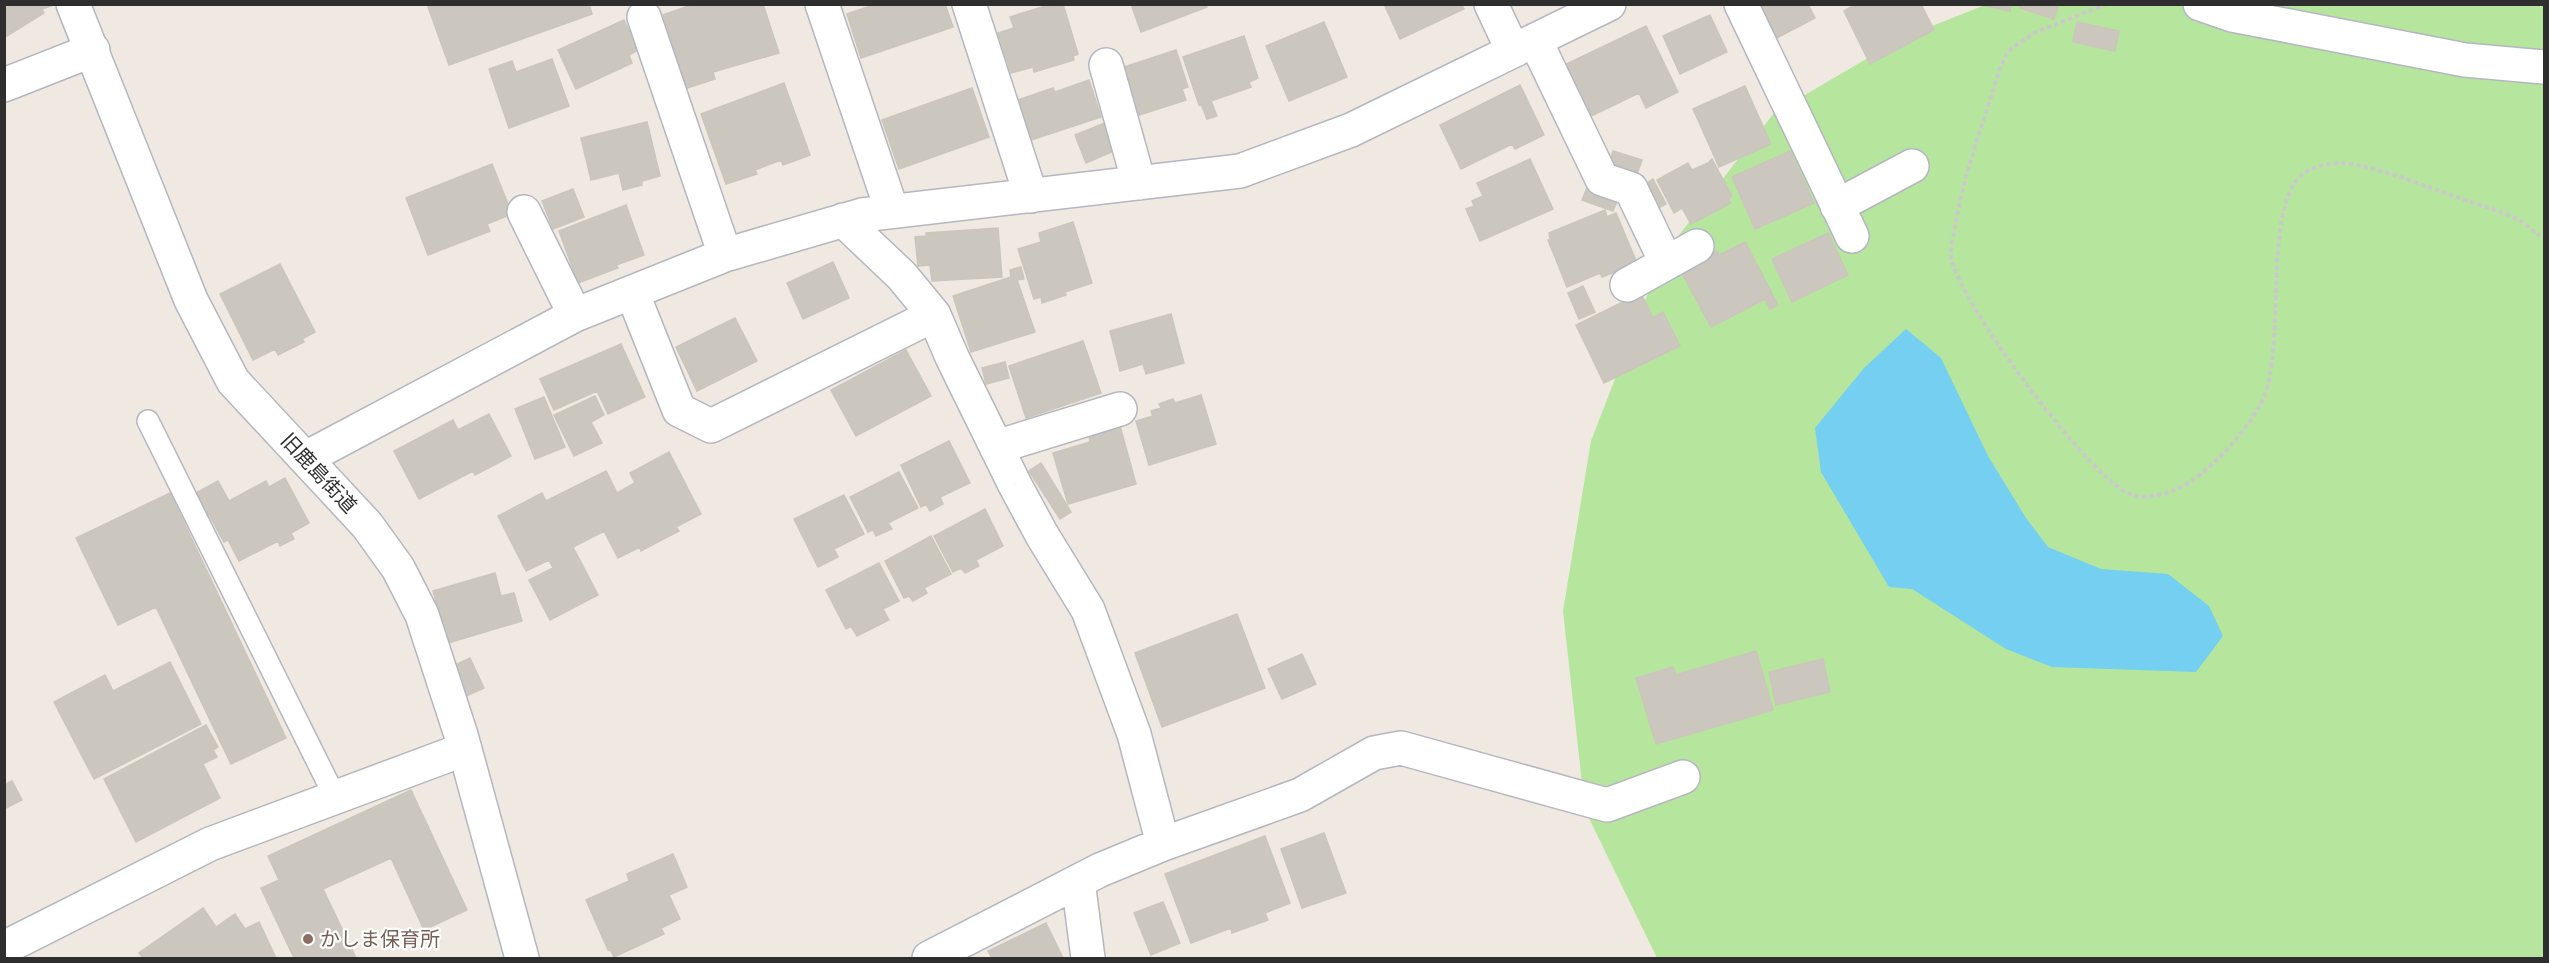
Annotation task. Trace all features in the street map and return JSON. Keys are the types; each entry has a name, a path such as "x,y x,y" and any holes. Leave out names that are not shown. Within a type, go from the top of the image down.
{"street":[{"name":"旧鹿島街道","path":"74,4 191,300 233,381 367,525 398,568 422,615 465,748 522,958"},
{"path":"822,4 892,212"},
{"path":"969,4 1031,196"},
{"path":"1491,4 1524,46 1602,179 1631,189 1666,262"},
{"path":"306,458 575,315 725,255 843,220 892,212 1240,171 1351,130 1609,4"},
{"path":"1742,4 1852,236"},
{"path":"2200,4 2232,15 2465,60 2544,67"},
{"path":"644,17 725,255"},
{"path":"4,85 93,50"},
{"path":"1106,64 1139,183"},
{"path":"1837,206 1912,166"},
{"path":"524,212 575,315"},
{"path":"843,220 902,276 934,315 952,357 1042,536 1088,610 1134,734 1163,844"},
{"path":"1627,285 1697,246"},
{"path":"632,292 680,410 711,426 934,315"},
{"path":"996,447 1120,409"},
{"path":"4,948 210,844 465,748"},
{"path":"929,958 1078,881 1163,844 1300,795 1374,753 1401,748 1607,805 1683,777"},
{"path":"1078,881 1088,958"}],"lane":[{"path":"148,421 335,797"}],"path":[{"path":"2107,4 2034,33 2008,51 2001,65 1959,200 1951,255 1955,271 1997,344 2079,452 2103,476 2132,495 2148,496 2168,492 2191,482 2227,448 2246,426 2263,399 2276,323 2277,260 2283,208 2290,187 2303,173 2324,164 2351,164 2406,179 2518,219 2540,236"}],"green space":[{"path":"1985,5 2544,5 2544,958 1657,958 1585,810 1563,611 1591,441 1662,257 1774,113 1902,38"}],"water":[{"path":"1906,329 1941,358 1988,456 2026,518 2048,547 2101,569 2168,574 2209,606 2223,636 2196,672 2052,667 2006,649 1912,589 1889,587 1821,472 1815,428 1864,368"}],"building":[{"path":"4,4 51,4 51,6 42,9 44,13 4,38"},
{"path":"427,4 589,4 592,14 449,65"},
{"path":"694,4 763,4 779,53 713,72 715,79 687,88 663,15"},
{"path":"876,4 945,4 953,27 861,58 847,14"},
{"path":"1052,4 1063,4 1078,54 1073,56 1074,60 1034,72 1033,67 1011,73 998,33 1014,28 1010,17"},
{"path":"1131,4 1206,4 1207,7 1141,32"},
{"path":"1384,4 1461,4 1464,9 1400,39"},
{"path":"1759,4 1808,4 1815,18 1777,38"},
{"path":"1856,4 1921,4 1934,30 1870,64 1844,11"},
{"path":"1977,4 2011,4 2010,11"},
{"path":"2022,4 2059,4 2054,19 2020,8"},
{"path":"1710,15 1727,52 1680,74 1663,36"},
{"path":"624,20 638,50 629,55 632,63 576,89 558,50"},
{"path":"1324,22 1347,77 1289,101 1266,46"},
{"path":"2077,22 2119,31 2115,51 2073,42"},
{"path":"1646,26 1678,92 1646,108 1639,93 1589,117 1560,67"},
{"path":"1244,36 1258,78 1249,82 1251,87 1211,101 1217,116 1207,119 1201,104 1199,105 1183,57"},
{"path":"1176,50 1188,87 1182,89 1186,100 1133,117 1118,69"},
{"path":"552,59 569,106 509,128 489,69 512,61 516,72"},
{"path":"1089,80 1101,117 1031,140 1018,100 1053,88 1055,92"},
{"path":"784,83 810,155 783,165 781,160 755,170 757,174 726,184 701,114"},
{"path":"1520,85 1544,135 1515,149 1512,144 1461,169 1440,125"},
{"path":"1745,86 1771,144 1719,167 1693,109"},
{"path":"972,88 989,137 899,169 882,120"},
{"path":"647,122 660,176 642,181 642,185 623,190 619,173 591,180 581,138"},
{"path":"1105,123 1116,150 1086,163 1075,135"},
{"path":"1613,151 1642,160 1637,174 1609,165"},
{"path":"1790,151 1814,203 1755,229 1732,177"},
{"path":"1530,159 1553,209 1480,241 1466,209 1474,206 1472,201 1483,196 1477,183"},
{"path":"1712,159 1732,196 1728,198 1731,203 1691,224 1682,208 1674,213 1657,180 1688,163 1692,170"},
{"path":"492,164 512,214 487,224 490,231 428,255 406,198"},
{"path":"1653,179 1666,204 1655,210 1642,186"},
{"path":"1587,188 1618,199 1613,211 1582,200"},
{"path":"573,189 584,217 553,229 542,201"},
{"path":"626,205 644,255 616,265 618,268 578,283 559,231"},
{"path":"1605,210 1607,217 1616,213 1637,263 1602,277 1600,273 1567,287 1548,240 1550,239 1549,233"},
{"path":"1073,222 1092,283 1042,303 1041,297 1034,299 1018,249 1041,242 1039,233"},
{"path":"998,228 1002,277 932,281 930,265 918,266 915,237 926,236 926,233"},
{"path":"1828,233 1848,275 1792,302 1772,259"},
{"path":"1745,242 1778,305 1770,309 1765,299 1711,327 1682,273 1690,269 1688,266 1717,251 1719,255"},
{"path":"833,262 849,298 803,319 787,283"},
{"path":"280,264 315,332 302,339 304,342 278,355 275,349 253,360 220,294"},
{"path":"1021,267 1024,279 1017,280 1035,332 971,352 953,296 1011,277 1010,270"},
{"path":"1583,286 1595,312 1579,319 1568,293"},
{"path":"1641,293 1653,318 1663,312 1680,346 1604,383 1576,325"},
{"path":"1171,314 1184,363 1146,374 1143,364 1120,371 1110,331"},
{"path":"735,318 757,361 697,391 676,347"},
{"path":"1083,341 1101,393 1026,418 1009,366"},
{"path":"621,344 645,397 608,414 597,391 554,410 540,379"},
{"path":"906,350 931,396 856,436 831,390"},
{"path":"1005,362 1009,378 986,384 982,368"},
{"path":"1201,395 1216,444 1149,465 1136,421 1153,416 1151,411 1161,408 1159,404 1173,399 1175,403"},
{"path":"595,396 604,415 591,422 602,443 574,456 554,415"},
{"path":"544,397 565,447 535,459 515,409"},
{"path":"489,414 511,456 475,475 473,471 419,499 394,451 453,420 458,430"},
{"path":"1120,426 1136,484 1068,504 1053,453 1090,442 1089,435"},
{"path":"949,441 970,483 940,497 943,504 930,511 926,504 921,507 901,465"},
{"path":"669,452 701,514 676,527 679,531 641,551 640,547 618,558 604,531 573,547 598,595 550,620 529,580 553,568 549,560 526,571 498,516 542,493 546,501 606,471 617,493 635,483 630,473"},
{"path":"1041,463 1071,512 1060,519 1029,471"},
{"path":"899,472 918,508 888,523 892,529 876,536 873,530 868,532 850,497"},
{"path":"285,478 309,523 291,533 294,539 280,546 278,541 239,561 228,540 224,542 208,513 205,515 194,494 218,481 229,501 266,481 269,487"},
{"path":"170,493 286,738 231,764 156,607 118,625 76,538"},
{"path":"844,495 864,534 834,549 838,557 818,567 794,519"},
{"path":"985,509 1003,546 976,560 979,566 965,573 961,568 953,572 934,536"},
{"path":"931,536 951,574 924,588 927,593 913,601 909,596 904,598 885,561"},
{"path":"879,563 899,601 883,609 889,620 857,636 851,626 846,629 826,590"},
{"path":"495,573 501,596 514,593 522,621 448,643 433,591"},
{"path":"1237,614 1265,688 1162,727 1135,653"},
{"path":"1756,651 1773,710 1656,744 1636,678 1673,667 1676,675"},
{"path":"1302,654 1316,684 1282,699 1268,669"},
{"path":"470,658 484,688 466,696 453,666"},
{"path":"1823,659 1830,692 1776,705 1769,672"},
{"path":"170,662 201,724 94,779 54,702 105,675 113,691"},
{"path":"206,725 218,747 213,750 217,757 203,764 220,798 136,842 104,779"},
{"path":"12,781 22,800 4,809 4,785"},
{"path":"411,790 467,910 424,930 391,858 323,889 356,958 294,958 261,888 279,880 268,856"},
{"path":"1324,833 1346,893 1302,908 1281,849"},
{"path":"1265,836 1290,903 1265,913 1268,920 1232,933 1231,928 1191,943 1165,874"},
{"path":"673,854 687,887 669,895 680,919 661,928 664,934 614,957 610,949 608,950 586,900 629,881 627,874"},
{"path":"1163,902 1180,943 1151,955 1134,913"},
{"path":"203,908 216,927 235,914 245,929 259,922 276,958 143,958 139,953"},
{"path":"1046,923 1063,958 992,958 988,951"}],"place":[{"name":"かしま保育所","path":"308,939"}]}
